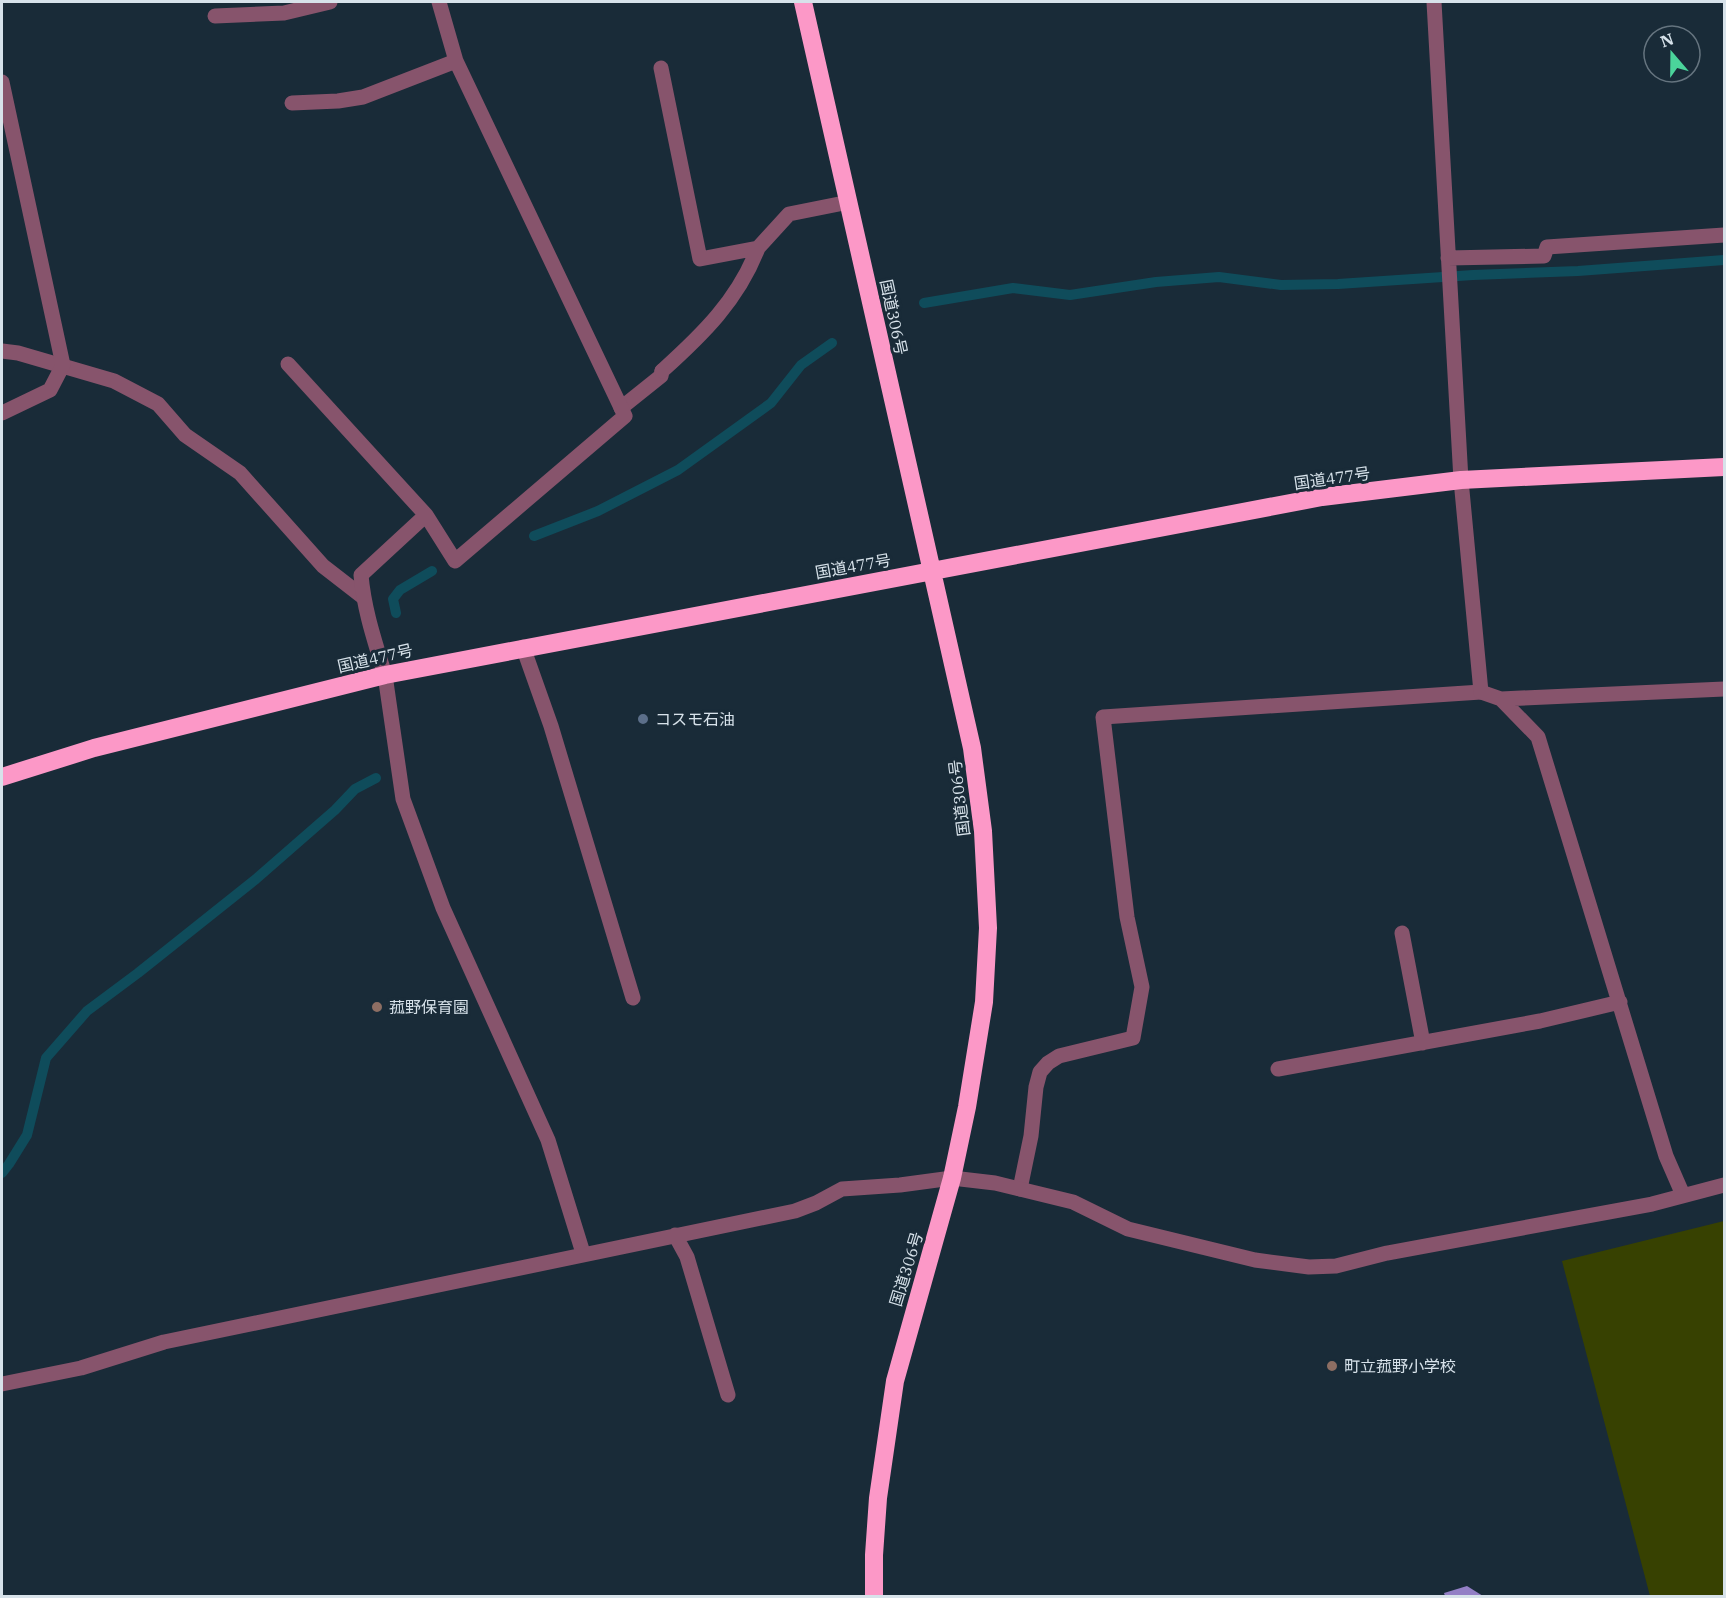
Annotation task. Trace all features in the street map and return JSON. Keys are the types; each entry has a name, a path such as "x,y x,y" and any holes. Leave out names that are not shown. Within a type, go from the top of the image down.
{"highway":[{"name":"国道306号","path":"803,2 972,748 983,831 988,928 984,1002 967,1107 952,1178 895,1381 879,1488 874,1555 874,1596"},
{"name":"国道477号","path":"2,777 94,748 385,675 1322,497 1461,480 1725,467"}],"street":[{"path":"215,16 284,13 330,2"},
{"path":"288,364 426,515 455,561 625,416 456,61 439,2"},
{"path":"1434,2 1461,480 1481,692"},
{"path":"292,103 339,101 363,97 456,61"},
{"path":"660,68 700,258 758,248"},
{"path":"2,82 63,365 50,390 2,413"},
{"path":"621,408 661,376 662,370 704,333 735,295 749,272 758,248 789,214 849,202"},
{"path":"1448,260 1545,256 1547,247 1725,235"},
{"path":"2,351 63,365 114,381 158,404 185,435 240,473 324,566 363,597"},
{"path":"426,515 361,575 363,597 385,675 403,799 443,908 548,1140 583,1253"},
{"path":"523,647 551,726 633,998"},
{"path":"1020,1189 1031,1136 1036,1087 1040,1072 1059,1056 1133,1038 1140,1000 1142,987 1127,917 1103,717 1481,692 1501,699 1725,689"},
{"path":"1501,699 1538,736 1666,1155 1683,1195"},
{"path":"1402,933 1423,1043"},
{"path":"1278,1069 1540,1021 1620,1002"},
{"path":"2,1384 81,1368 164,1342 583,1253 795,1211 842,1189 952,1178 995,1183 1073,1202 1128,1229 1255,1260 1309,1267 1336,1266 1399,1251 1652,1204 1725,1185"},
{"path":"675,1235 687,1257 728,1395"}],"green space":[{"path":"1724,1221 1724,1596 1650,1596 1562,1261"}],"building":[{"path":"1467,1586 1483,1596 1445,1596 1444,1593"}],"waterway":[{"path":"924,303 1013,288 1070,295 1156,282 1219,277 1281,285 1338,284 1578,271 1724,260"},
{"path":"534,536 598,511 678,470 771,403 801,365 832,343"},
{"path":"396,613 393,599 400,590 432,571"},
{"path":"2,1173 27,1135 46,1058 87,1011 256,879 335,810 355,789 376,778"}],"place":[{"name":"コスモ石油","path":"643,719"},
{"name":"菰野保育園","path":"377,1007"},
{"name":"町立菰野小学校","path":"1332,1366"}]}
